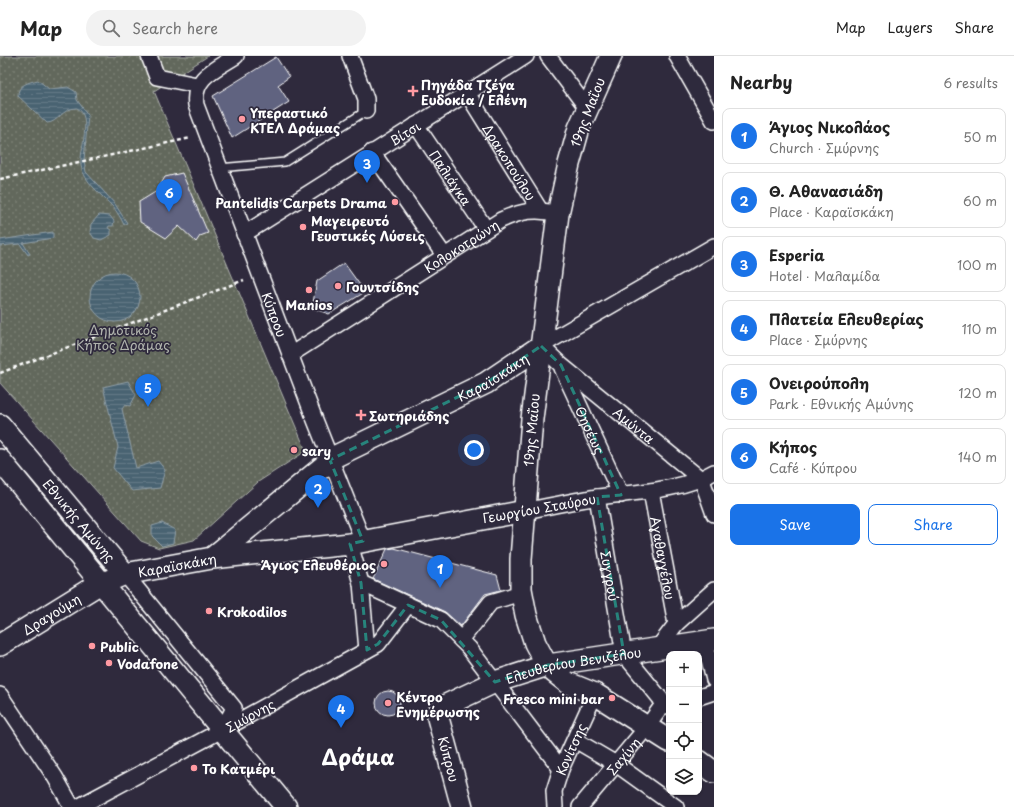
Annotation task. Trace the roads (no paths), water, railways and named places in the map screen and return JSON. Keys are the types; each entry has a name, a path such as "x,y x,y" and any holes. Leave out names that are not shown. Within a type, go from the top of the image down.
{"main road":[{"name":"19ης Μαΐου","path":"611,56 588,108 549,212 541,346 532,419 520,572 521,593 532,633 539,651 548,665 568,683 595,694 666,739"},
{"name":"Καραϊσκάκη","path":"102,583 125,574 212,558 330,460 358,444 486,383 541,346"},
{"name":"Εθνικής Αμύνης","path":"0,425 125,574"},
{"name":"Εθνικής Αμύνης","path":"0,460 286,807"},
{"name":"Γεωργίου Σταύρου","path":"212,558 357,543 525,511"},
{"name":"Δραγούμη","path":"0,645 102,583"},
{"name":"Ελευθερίου Βενιζέλου","path":"439,710 452,701 496,682 548,665 710,641"},
{"name":"Κύπρου","path":"439,710 438,718 462,807"},
{"path":"702,764 714,772"}],"street":[{"path":"149,56 157,77 197,85 202,78 236,56"},
{"path":"350,56 366,99 366,111"},
{"name":"Βίτσι","path":"244,234 526,56"},
{"path":"548,56 588,108"},
{"path":"677,56 714,121"},
{"name":"Κύπρου","path":"197,85 195,94 196,105 206,135 330,460 357,543 367,650"},
{"name":"Δρακοπούλου","path":"466,93 549,212"},
{"name":"Παλιάγκα","path":"416,125 486,230"},
{"path":"372,152 444,255"},
{"name":"Κολοκοτρώνη","path":"290,354 444,255 517,213 549,212"},
{"name":"Καραϊσκάκη","path":"541,346 714,246"},
{"name":"Αμύντα","path":"541,346 561,365 708,476"},
{"name":"Θησέως","path":"561,365 621,495"},
{"path":"708,476 714,514"},
{"name":"Γεωργίου Σταύρου","path":"525,511 597,498 651,491 708,476"},
{"name":"Αγαθαγγέλου","path":"651,491 676,624"},
{"name":"Συγγρού","path":"597,498 624,654"},
{"name":"Εθνικής Αμύνης","path":"125,574 234,708 223,729"},
{"path":"361,583 441,620 461,640 496,682 561,769"},
{"path":"657,649 676,624 714,590"},
{"path":"461,640 491,602 521,593"},
{"name":"Σμύρνης","path":"78,807 378,644 408,605"},
{"path":"710,641 714,680"},
{"path":"624,654 666,705"},
{"path":"702,695 714,692"},
{"name":"Κονίτσης","path":"555,807 554,791 561,769 595,694"},
{"path":"0,695 55,777 72,807"},
{"name":"Σαχίνη","path":"580,807 666,705"},
{"path":"575,740 616,764 676,807"}],"lane":[{"path":"219,168 285,162 366,111"}],"water":[{"path":"38,80 49,89 68,87 76,92 77,100 88,115 84,160 86,172 115,204 127,223 124,225 109,202 94,188 83,172 81,160 85,126 82,112 77,108 68,110 54,121 47,123 18,96 19,89 24,85"},
{"path":"99,215 110,216 114,221 113,226 109,226 108,228 111,230 111,235 101,240 94,238 90,232 91,224"},
{"path":"53,232 53,238 23,243 30,254 28,255 20,244 0,246 0,240"},
{"path":"110,272 120,272 133,279 140,292 140,302 133,315 120,322 110,322 101,318 94,311 90,302 90,292 94,283 101,276"},
{"name":"Δημοτικός Κήπος Δράμας","path":"128,381 136,395 130,406 125,405 122,409 136,468 158,461 165,470 160,488 132,491 113,468 118,447 103,387"},
{"path":"162,523 175,530 173,543 162,546 152,536 152,526"}],"place":[{"name":"Πηγάδα Τζέγα Ευδοκία / Ελένη","path":"413,91"},
{"name":"Υπεραστικό ΚΤΕΛ Δράμας","path":"242,119"},
{"name":"Esperia","path":"367,183"},
{"name":"Pantelidis Carpets Drama","path":"395,202"},
{"name":"Κήπος","path":"169,212"},
{"name":"Μαγειρευτό Γευστικές Λύσεις","path":"303,227"},
{"name":"Γουντσίδης","path":"338,286"},
{"name":"Manios","path":"309,290"},
{"name":"Ονειρούπολη","path":"148,407"},
{"name":"Σωτηριάδης","path":"361,415"},
{"name":"sary","path":"294,450"},
{"name":"Θ. Αθανασιάδη","path":"318,508"},
{"name":"Άγιος Ελευθέριος","path":"384,564"},
{"name":"Άγιος Νικολάος","path":"440,588"},
{"name":"Krokodilos","path":"209,611"},
{"name":"Public","path":"92,646"},
{"name":"Vodafone","path":"109,663"},
{"name":"Fresco mini bar","path":"612,698"},
{"name":"Κέντρο Ενημέρωσης","path":"388,703"},
{"name":"Πλατεία Ελευθερίας","path":"341,728"},
{"name":"Το Κατμέρι","path":"194,768"}],"district":[{"name":"Δράμα","path":"358,756"}]}
